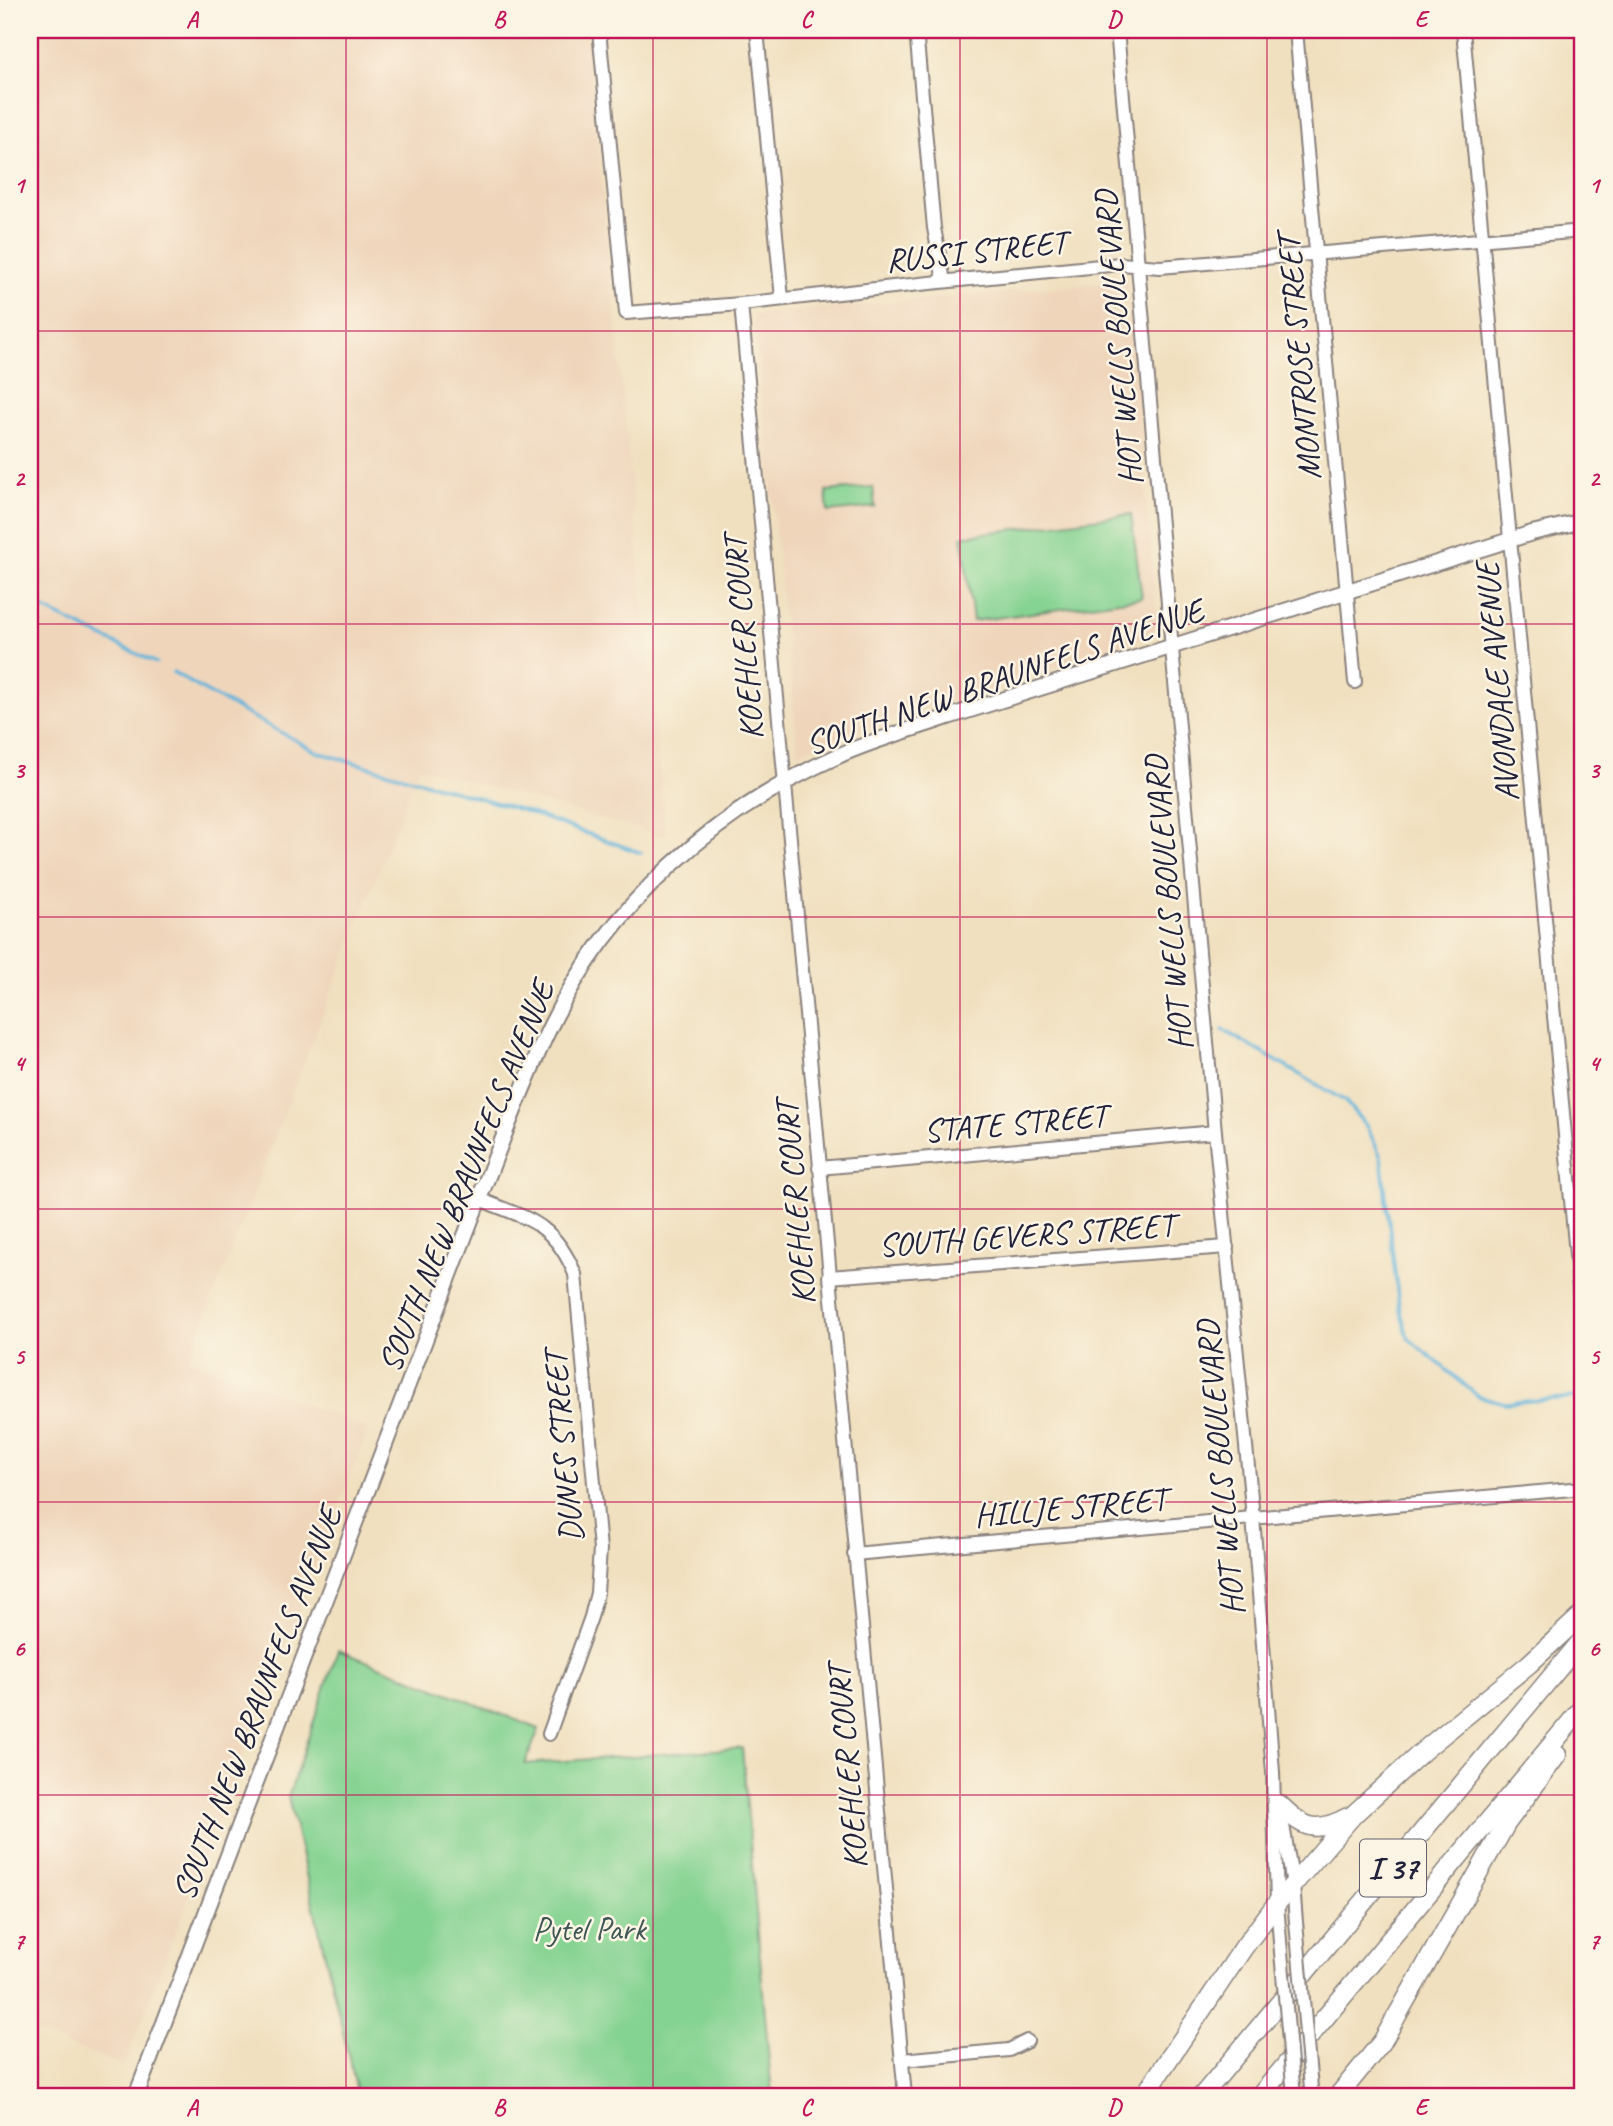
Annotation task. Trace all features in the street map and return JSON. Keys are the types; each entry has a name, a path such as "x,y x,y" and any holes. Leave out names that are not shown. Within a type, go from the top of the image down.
{"highway":[{"path":"1144,2096 1244,1947 1277,1903 1354,1814 1423,1751 1529,1664 1583,1614"},
{"name":"I 37","path":"1202,2096 1583,1639"},
{"name":"I 37","path":"1260,2096 1583,1707"},
{"path":"1338,2096 1382,2042 1507,1824 1583,1719"},
{"path":"1279,1804 1288,1813 1314,1828 1328,1827 1354,1814"}],"main road":[{"name":"SOUTH NEW BRAUNFELS AVENUE","path":"136,2096 479,1199 550,1026 579,975 612,928 651,884 693,844 746,807 811,768 862,747 948,717 1347,591 1511,540 1583,521"}],"street":[{"name":"RUSSI STREET","path":"599,30 626,313 741,304 1120,264 1160,267 1583,231"},
{"path":"757,30 782,299"},
{"path":"916,30 934,228 944,281"},
{"name":"HOT WELLS BOULEVARD","path":"1117,30 1252,1517 1273,1772 1277,1903 1294,2096"},
{"name":"MONTROSE STREET","path":"1296,30 1355,682"},
{"name":"AVONDALE AVENUE","path":"1462,30 1583,1330"},
{"name":"KOEHLER COURT","path":"741,304 905,2096"},
{"name":"STATE STREET","path":"819,1168 1215,1132"},
{"name":"DUNES STREET","path":"479,1199 536,1223 549,1232 568,1258 575,1274 600,1549 597,1593 591,1617 549,1734"},
{"name":"SOUTH GEVERS STREET","path":"829,1277 1227,1247"},
{"name":"HILLJE STREET","path":"854,1554 1583,1488"},
{"name":"HOT WELLS BOULEVARD","path":"1273,1772 1293,1885 1311,2092"},
{"path":"902,2060 1009,2050 1027,2041"}],"shaded area":[{"path":"30,30 587,30 666,837 419,767 189,1359 368,1429 124,2066 30,2030"},
{"path":"1128,281 1157,625 1151,636 964,698 887,720 798,753 753,315"}],"green space":[{"path":"873,487 875,507 828,512 826,491"},
{"path":"1131,514 1142,598 973,621 962,536"},
{"name":"Pytel Park","path":"338,1650 539,1729 525,1764 742,1748 772,2096 358,2096 288,1797"}],"waterway":[{"path":"30,599 42,608 156,663"},
{"path":"173,672 317,752 525,811 641,853"},
{"path":"1223,1030 1345,1101 1367,1127 1381,1157 1399,1306 1408,1338 1478,1396 1505,1403 1577,1397"}]}
